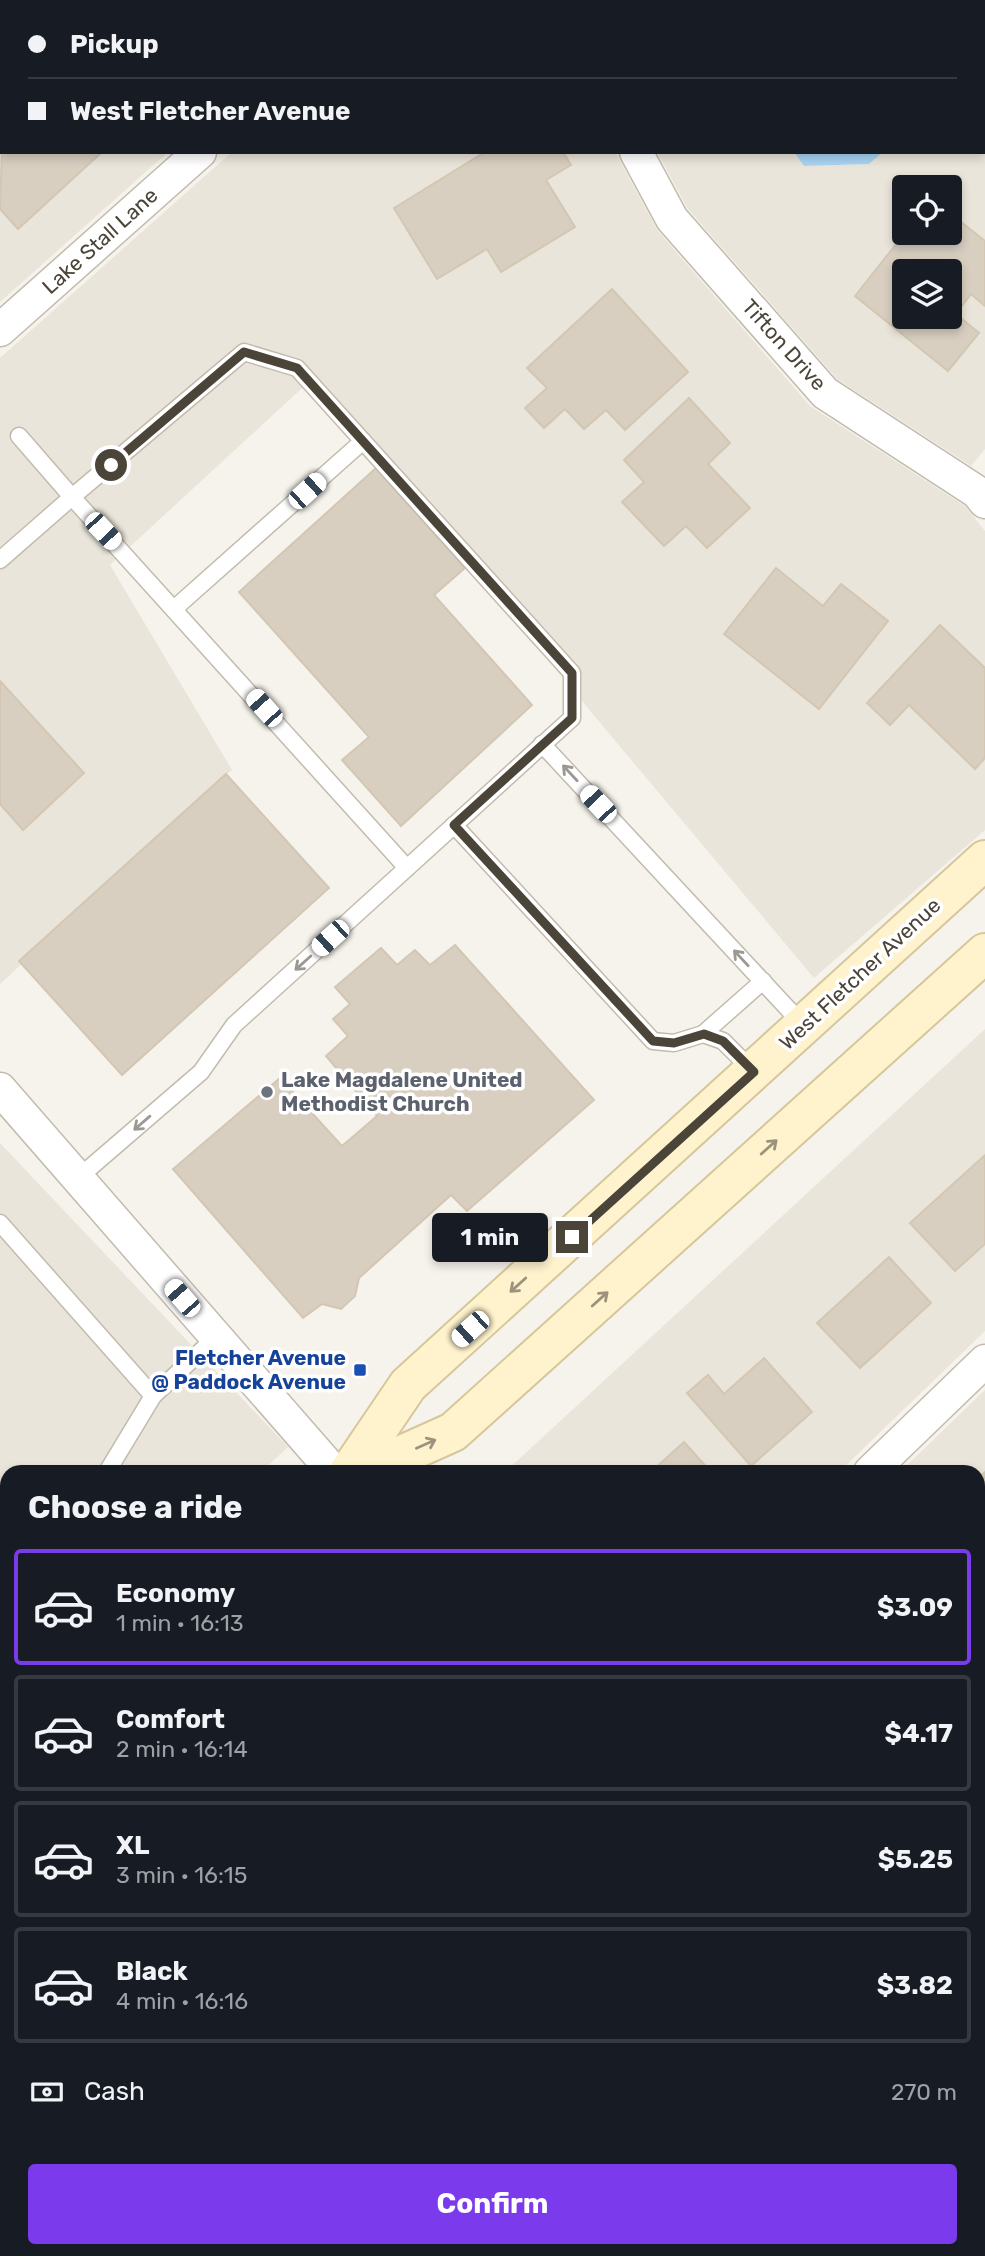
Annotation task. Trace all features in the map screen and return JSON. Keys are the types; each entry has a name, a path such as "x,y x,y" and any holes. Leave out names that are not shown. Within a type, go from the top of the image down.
{"main road":[{"name":"West Fletcher Avenue","path":"354,1465 408,1385 985,860"},
{"path":"380,1465 453,1432 985,953"}],"street":[{"name":"Lake Stall Lane","path":"0,330 198,154"},
{"name":"Tifton Drive","path":"637,154 673,219 825,393 982,492"},
{"path":"0,1088 328,1465"},
{"path":"877,1465 985,1361"}],"lane":[{"path":"0,560 244,352 297,368 572,673 572,718 234,1025 201,1072 78,1178"},
{"path":"19,436 407,867"},
{"path":"175,608 363,441"},
{"path":"542,744 804,1026"},
{"path":"454,825 653,1041 674,1043 704,1034 763,981"},
{"path":"704,1034 723,1041 754,1072"},
{"path":"0,1223 153,1396"},
{"path":"111,1465 153,1396 216,1337"}],"shaded area":[{"path":"0,154 166,154 0,302"},
{"path":"230,154 616,154 658,231 810,406 965,506 985,531 985,830 814,978 312,379 110,565 232,770 0,984 0,358"},
{"path":"658,154 795,154 804,166 869,164 881,154 985,154 985,449 971,466 837,379 688,209"},
{"path":"985,1029 985,1331 846,1465 513,1465"},
{"path":"0,1143 288,1447 269,1465 0,1465"},
{"path":"985,1390 985,1465 907,1465"}],"water":[{"path":"795,154 881,154 869,164 804,166"}],"building":[{"path":"2,154 100,154 18,229 0,209"},
{"path":"482,154 564,154 571,165 546,180 575,227 501,272 487,249 437,279 394,208"},
{"path":"962,223 985,241 985,306 971,294 962,306 962,259 892,259 892,326 855,296 895,245 962,245"},
{"path":"612,289 688,372 625,430 606,410 584,429 565,409 544,428 525,408 547,388 527,368"},
{"path":"962,319 979,333 948,371 896,329 962,329"},
{"path":"689,398 730,443 708,464 750,508 707,548 686,526 664,546 622,502 644,482 624,460"},
{"path":"376,468 465,568 434,595 532,705 401,826 342,760 369,737 239,592"},
{"path":"776,568 823,606 841,584 888,621 819,709 724,634"},
{"path":"940,625 985,668 985,758 975,769 909,705 890,725 867,703"},
{"path":"0,681 84,773 23,830 0,804"},
{"path":"226,774 329,888 122,1075 19,961"},
{"path":"455,945 594,1100 467,1211 451,1195 359,1278 355,1296 341,1309 322,1304 303,1318 173,1169 280,1078 342,1146 377,1116 326,1056 348,1036 333,1019 350,1004 335,987 381,948 397,965 415,950 430,965"},
{"path":"985,1155 985,1244 955,1271 910,1223"},
{"path":"889,1257 931,1303 860,1368 817,1323"},
{"path":"764,1358 812,1412 750,1465 687,1393 708,1375 724,1394"},
{"path":"684,1442 705,1465 659,1465"}],"place":[{"name":"Lake Magdalene United Methodist Church","path":"267,1092"},
{"name":"Fletcher Avenue @ Paddock Avenue","path":"360,1370"}],"route":[{"path":"111,465 244,352 297,368 572,673 572,718 454,825 653,1041 674,1043 704,1034 723,1041 754,1072 572,1237"}]}
